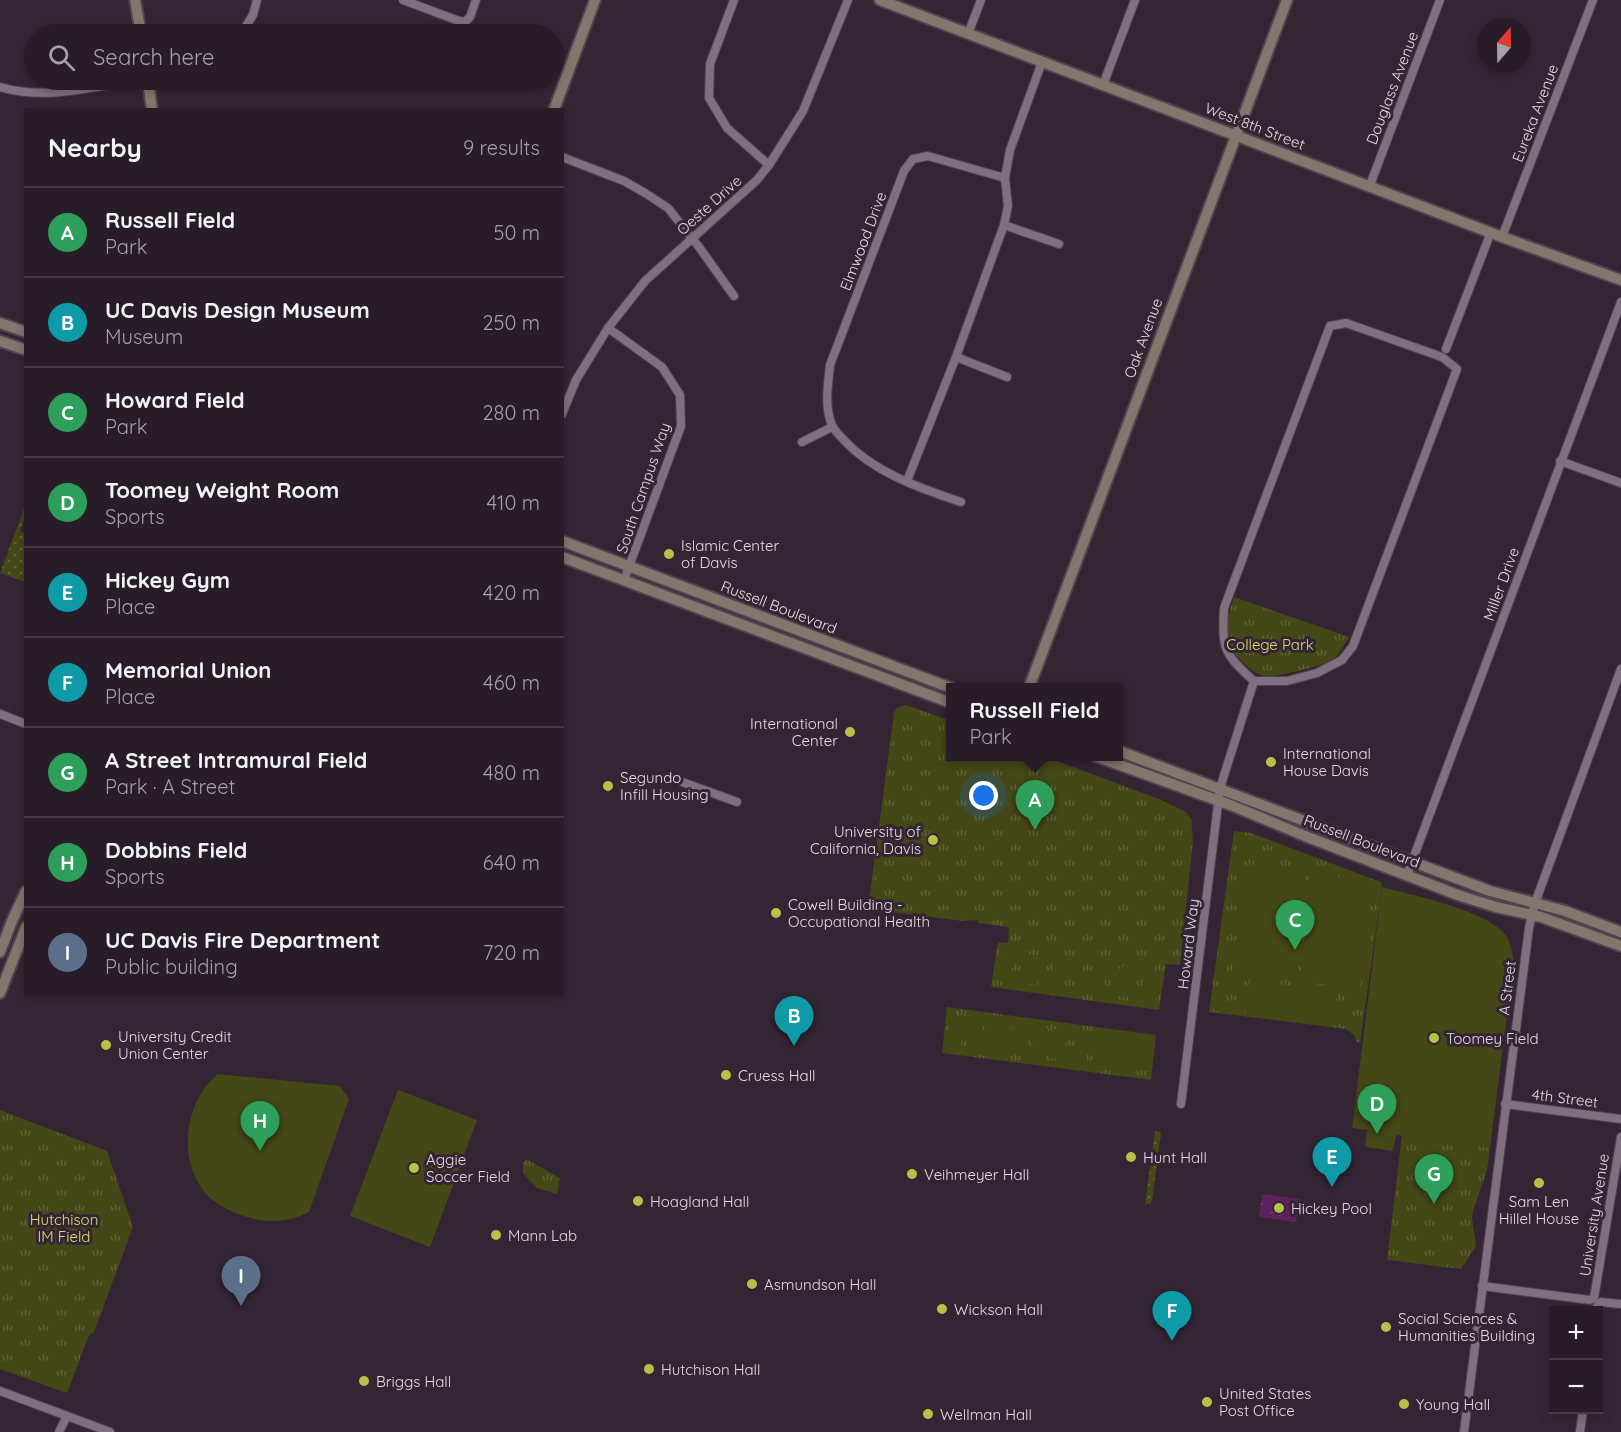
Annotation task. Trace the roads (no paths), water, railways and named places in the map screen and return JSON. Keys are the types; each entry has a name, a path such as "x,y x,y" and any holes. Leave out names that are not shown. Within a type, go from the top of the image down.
{"main road":[{"path":"135,0 139,24"},
{"path":"564,83 595,0"},
{"name":"West 8th Street","path":"879,0 1621,280"},
{"name":"Oak Avenue","path":"1030,683 1287,0"},
{"path":"149,90 152,108"},
{"path":"555,108 561,90"},
{"path":"0,322 24,331"},
{"path":"0,340 24,349"},
{"name":"Russell Boulevard","path":"564,542 946,686"},
{"name":"Russell Boulevard","path":"564,558 946,702"},
{"path":"894,682 902,678 923,684 929,680"},
{"name":"Russell Boulevard","path":"1123,752 1490,891 1565,911 1621,932"},
{"name":"Russell Boulevard","path":"1109,761 1219,801 1458,895 1496,908 1541,917 1621,946"},
{"path":"0,952 24,895"},
{"path":"0,993 24,932"}],"street":[{"path":"247,24 253,15 257,0"},
{"path":"403,0 465,22 470,17 476,0"},
{"path":"734,0 710,64 709,98 727,128 769,165"},
{"name":"Oeste Drive","path":"564,409 576,380 608,328 645,281 757,180 769,165 803,111 848,0"},
{"path":"968,34 981,0"},
{"path":"1103,84 1135,0"},
{"name":"Douglass Avenue","path":"1371,186 1440,0"},
{"name":"Eureka Avenue","path":"1503,237 1593,0"},
{"path":"907,481 956,357 1004,225 1008,206 1005,178 1010,150 1042,62"},
{"path":"0,87 24,91 76,90"},
{"name":"Elmwood Drive","path":"832,427 827,390 830,365 904,171 913,159 928,156 1005,178"},
{"path":"564,158 624,181 668,208 734,296"},
{"path":"1004,225 1059,244"},
{"path":"1446,349 1491,232"},
{"name":"Miller Drive","path":"1407,875 1621,302"},
{"path":"1346,323 1442,357 1457,369 1353,646 1342,660 1317,673 1287,681 1254,681 1225,650 1224,608 1330,326 1346,323"},
{"name":"South Campus Way","path":"608,328 662,367 680,395 681,426 624,580"},
{"path":"956,357 1007,377"},
{"path":"802,442 832,427 855,452 878,468 961,502"},
{"path":"1560,461 1621,483"},
{"name":"A Street","path":"1464,1432 1528,934 1535,903 1621,669"},
{"path":"1220,788 1254,681"},
{"path":"0,714 24,723"},
{"path":"674,779 738,802"},
{"name":"Howard Way","path":"1181,1104 1220,788"},
{"name":"4th Street","path":"1505,1104 1621,1119"},
{"name":"University Avenue","path":"1596,1304 1621,1137"},
{"path":"1482,1286 1590,1300 1596,1304 1601,1302 1621,1304"},
{"path":"0,1391 110,1432"},
{"path":"1580,1432 1582,1414"},
{"path":"59,1432 67,1416"}],"water":[{"name":"Hickey Pool","path":"1262,1194 1299,1199 1296,1222 1259,1217"}],"place":[{"name":"Islamic Center of Davis","path":"669,554"},
{"name":"International Center","path":"850,732"},
{"name":"International House Davis","path":"1271,762"},
{"name":"Segundo Infill Housing","path":"608,786"},
{"name":"Russell Field","path":"1035,830"},
{"name":"University of California, Davis","path":"933,840"},
{"name":"Cowell Building - Occupational Health","path":"776,913"},
{"name":"Howard Field","path":"1295,950"},
{"name":"Toomey Field","path":"1434,1038"},
{"name":"University Credit Union Center","path":"106,1045"},
{"name":"UC Davis Design Museum","path":"794,1046"},
{"name":"Cruess Hall","path":"726,1075"},
{"name":"Toomey Weight Room","path":"1377,1134"},
{"name":"Dobbins Field","path":"260,1151"},
{"name":"Hunt Hall","path":"1131,1157"},
{"name":"Aggie Soccer Field","path":"414,1168"},
{"name":"Veihmeyer Hall","path":"912,1174"},
{"name":"Sam Len Hillel House","path":"1539,1183"},
{"name":"Hickey Gym","path":"1332,1187"},
{"name":"Hoagland Hall","path":"638,1201"},
{"name":"A Street Intramural Field","path":"1434,1204"},
{"name":"Hickey Pool","path":"1279,1208"},
{"name":"Mann Lab","path":"496,1235"},
{"name":"Asmundson Hall","path":"752,1284"},
{"name":"UC Davis Fire Department","path":"241,1306"},
{"name":"Wickson Hall","path":"942,1309"},
{"name":"Social Sciences & Humanities Building","path":"1386,1327"},
{"name":"Memorial Union","path":"1172,1341"},
{"name":"Hutchison Hall","path":"649,1369"},
{"name":"Briggs Hall","path":"364,1381"},
{"name":"United States Post Office","path":"1207,1402"},
{"name":"Young Hall","path":"1404,1404"},
{"name":"Wellman Hall","path":"928,1414"}],"park label":[{"name":"College Park","path":"1270,644"},
{"name":"Hutchison IM Field","path":"64,1228"}]}
